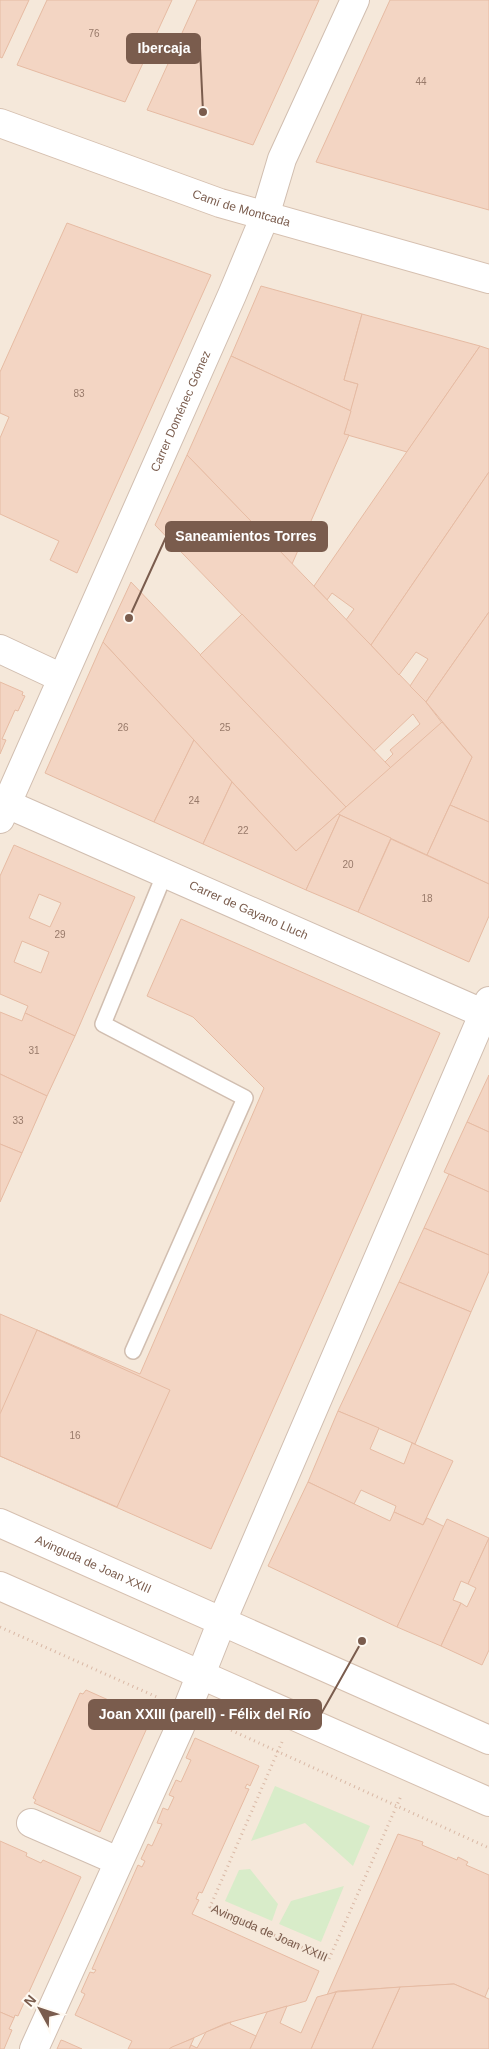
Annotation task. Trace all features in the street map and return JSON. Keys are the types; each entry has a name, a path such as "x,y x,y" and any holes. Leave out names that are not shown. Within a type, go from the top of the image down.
{"street":[{"name":"Carrer Doménec Gómez","path":"6,797 62,678 265,216 282,159 355,0"},
{"name":"Camí de Montcada","path":"0,123 211,200 489,279"},
{"path":"0,649 62,678"},
{"name":"Carrer de Gayano Lluch","path":"6,797 165,873 487,1010"},
{"path":"34,2049 118,1861 174,1742 222,1621 487,1010"},
{"name":"Avinguda de Joan XXIII","path":"0,1523 489,1740"},
{"path":"0,1586 489,1802"},
{"path":"31,1823 118,1861"}],"lane":[{"path":"133,1350 245,1098 103,1024 165,873"}],"path":[{"path":"0,1627 167,1701"},
{"name":"Avinguda de Joan XXIII","path":"294,1716 210,1907 329,1959 412,1769"},
{"path":"212,1721 279,1750 489,1848"}],"shaded area":[{"path":"0,0 489,0 489,2049 0,2049"}],"green space":[{"path":"275,1786 370,1826 353,1866 305,1823 251,1841"},
{"path":"250,1869 278,1904 272,1921 225,1901 239,1870"},
{"path":"344,1886 321,1942 279,1924 291,1901"}],"building":[{"path":"0,0 29,0 2,58 0,57"},
{"path":"47,0 172,0 125,102 17,65"},
{"path":"197,0 319,0 253,145 147,110"},
{"path":"390,0 489,0 489,210 316,162"},
{"path":"67,223 211,275 77,573 50,560 59,541 0,514 0,438 9,417 0,413 0,372"},
{"path":"261,286 362,314 344,380 358,384 351,411 231,356"},
{"path":"362,314 480,346 407,452 344,434 358,384 344,380"},
{"path":"480,346 489,349 489,472 371,645 346,620 354,609 332,593 327,600 314,586"},
{"path":"231,356 351,411 344,434 349,435 292,564 187,455"},
{"path":"187,455 426,702 442,723 391,768 385,762 393,754 390,750 420,724 413,714 374,751 155,525"},
{"path":"489,472 489,612 426,702 410,686 428,659 416,652 399,675 371,645"},
{"path":"131,582 346,807 296,851 103,642"},
{"path":"489,612 489,822 450,805 472,757 426,702"},
{"path":"242,614 391,768 346,807 200,655"},
{"path":"103,642 194,740 154,822 45,773"},
{"path":"0,682 23,692 22,695 25,696 18,711 15,710 2,739 6,740 0,754"},
{"path":"442,722 472,757 427,855 338,814"},
{"path":"194,740 232,782 203,844 154,822"},
{"path":"232,782 296,851 338,814 340,815 306,890 203,844"},
{"path":"450,805 489,822 489,884 427,855"},
{"path":"340,815 391,838 358,912 306,890"},
{"path":"391,839 489,884 489,916 469,962 358,912"},
{"path":"14,845 135,897 75,1036 25,1013 28,1006 0,994 0,876","holes":["39,894 61,903 50,927 29,918","22,941 49,952 41,973 14,962"]},
{"path":"181,919 440,1033 211,1549 0,1456 0,1314 140,1374 264,1088 193,1017 147,996"},
{"path":"0,1012 22,1021 25,1013 75,1036 47,1096 0,1074"},
{"path":"0,1074 47,1096 22,1153 0,1144"},
{"path":"489,1075 489,1132 467,1122"},
{"path":"467,1122 489,1132 489,1192 444,1172"},
{"path":"0,1144 22,1153 0,1202"},
{"path":"449,1174 489,1192 489,1255 424,1228"},
{"path":"424,1228 489,1255 489,1271 471,1312 399,1282"},
{"path":"399,1282 471,1312 415,1444 338,1411"},
{"path":"37,1330 170,1390 117,1507 0,1456 0,1414"},
{"path":"338,1411 379,1428 370,1449 404,1464 412,1443 453,1461 423,1525 394,1512 396,1506 361,1490 354,1504 308,1482"},
{"path":"308,1482 390,1521 394,1512 423,1525 427,1518 445,1527 397,1627 268,1566"},
{"path":"447,1519 489,1538 468,1584 461,1581 453,1600 461,1603 441,1646 397,1627"},
{"path":"489,1538 489,1650 482,1665 441,1646 461,1603 467,1607 476,1588 468,1584"},
{"path":"86,1690 151,1719 100,1832 34,1803 36,1800 33,1798 80,1693 83,1694"},
{"path":"195,1738 259,1766 250,1786 247,1784 245,1788 249,1789 202,1893 199,1892 196,1899 199,1900 192,1914 319,1971 306,2001 224,2024 169,2049 128,2049 132,2041 75,2015 85,1994 81,1992 90,1972 94,1973 96,1970 92,1969 138,1865 142,1867 145,1861 141,1859 148,1844 152,1846 162,1824 157,1823 163,1808 168,1810 174,1797 169,1795 176,1780 181,1782 191,1760 186,1758"},
{"path":"398,1834 423,1842 422,1845 457,1860 458,1857 468,1862 466,1865 489,1875 489,1987 485,1997 454,1984 338,1991 327,1995"},
{"path":"0,1841 27,1853 26,1856 41,1863 43,1860 81,1877 18,2016 15,2015 14,2018 0,2012"},
{"path":"454,1984 489,1999 489,2049 372,2049 400,1987"},
{"path":"400,1987 372,2049 311,2049 336,1992"},
{"path":"336,1992 311,2049 250,2049 267,2012 287,2006 280,2023 301,2033 317,1997"},
{"path":"0,2012 14,2018 9,2029 12,2030 4,2049 0,2049"},
{"path":"231,2022 230,2024 256,2036 250,2049 189,2049 191,2045 197,2048 206,2032"},
{"path":"194,2038 189,2049 169,2049 172,2047"},
{"path":"61,2040 64,2041 82,2049 57,2049"}],"place":[{"name":"Ibercaja","path":"203,112"},
{"name":"Saneamientos Torres","path":"129,618"},
{"name":"Joan XXIII (parell) - Félix del Río","path":"362,1641"}]}
